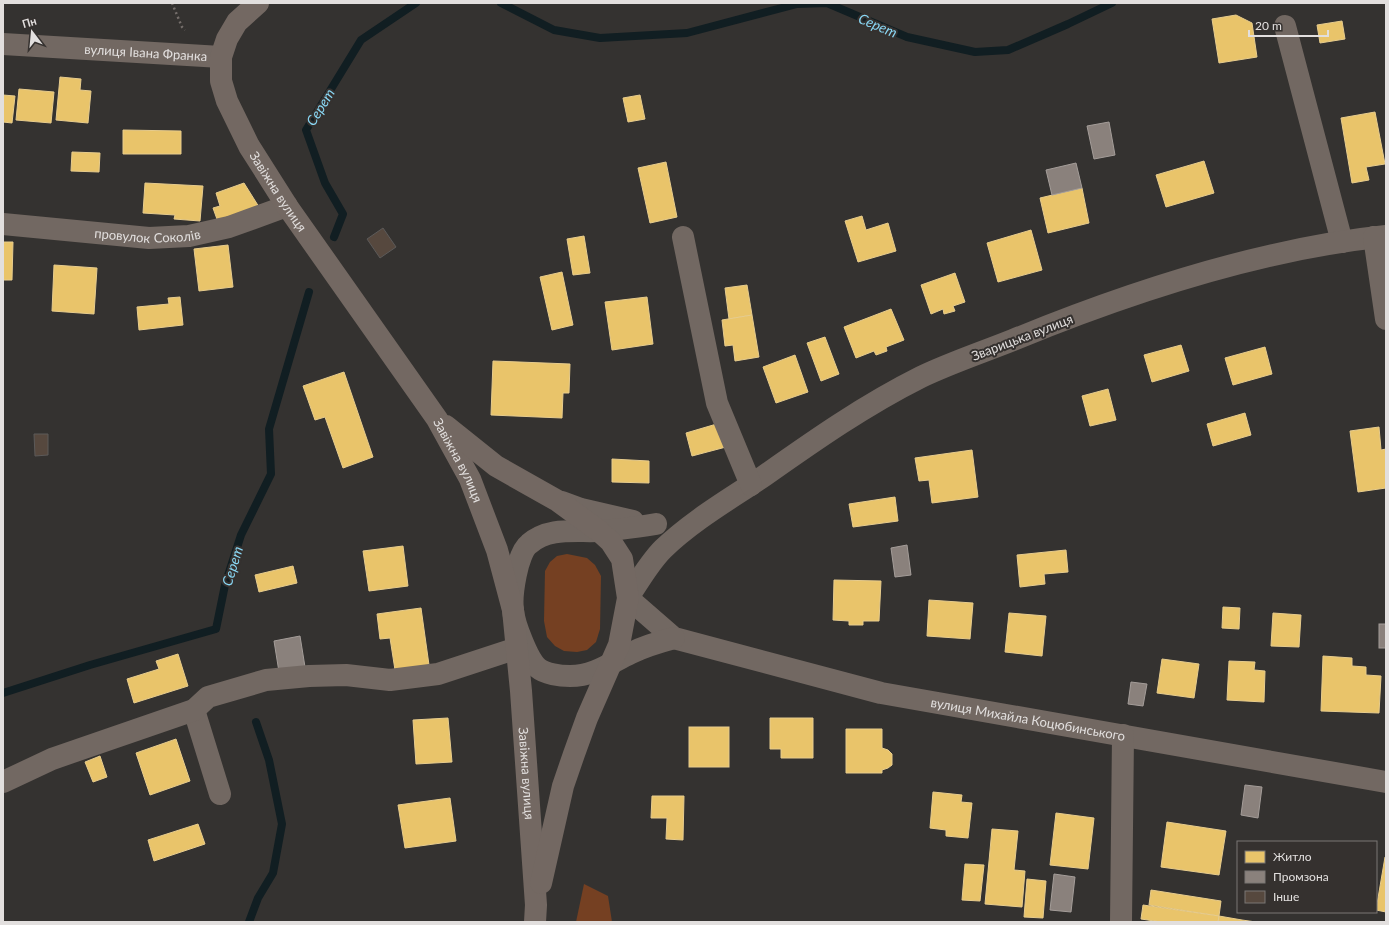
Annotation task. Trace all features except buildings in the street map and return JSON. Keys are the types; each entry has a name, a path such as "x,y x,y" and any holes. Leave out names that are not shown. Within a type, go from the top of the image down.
{"main road":[{"name":"вулиця Івана Франка","path":"221,57 227,40 237,22 258,3"},
{"name":"Завіжна вулиця","path":"221,57 221,82 226,101 249,146 287,206 437,419 470,478 483,509 497,550 513,610 521,690 536,914"},
{"path":"437,419 496,466 558,501 599,531 611,542 622,559 628,598 620,645 587,718 563,786 536,914"}],"street":[{"path":"1285,26 1342,242"},
{"name":"вулиця Івана Франка","path":"3,44 221,57"},
{"name":"провулок Соколів","path":"3,224 149,238 189,236 229,226 287,206"},
{"path":"683,237 717,403 750,485"},
{"path":"1380,237 1386,319"},
{"name":"Зварицька вулиця","path":"628,598 647,568 662,550 694,522 847,418 929,374 1042,328 1176,281 1223,268 1342,242 1380,237"},
{"path":"558,501 617,518 656,524"},
{"path":"674,638 645,646 611,665 587,674 569,676 554,674 538,669 528,656 513,610 516,569 521,554 527,545 540,536 562,531 599,531 656,524 694,522"},
{"path":"628,598 674,638"},
{"name":"вулиця Михайла Коцюбинського","path":"674,638 881,693 1386,782"},
{"path":"3,782 52,759 194,710 208,697 266,680 309,676 346,675 390,680 438,674 517,648"},
{"path":"194,710 220,794"},
{"path":"1121,922 1123,735"}],"shaded area":[{"path":"567,554 587,558 595,565 601,576 600,629 596,642 587,650 577,652 564,651 555,646 547,637 544,621 545,571 550,562 557,556"},
{"path":"584,884 608,896 612,922 576,922"}],"waterway":[{"name":"Серет","path":"334,237 343,214 325,183 306,130 361,40 416,3"},
{"name":"Серет","path":"501,3 554,30 600,38 687,33 797,4 827,3 907,37 975,52 1008,50 1112,3"},
{"name":"Серет","path":"3,693 90,665 216,629 225,585 241,535 271,474 269,429 309,292"},
{"name":"Серет","path":"249,922 258,898 273,873 282,824 269,760 256,722"}]}
